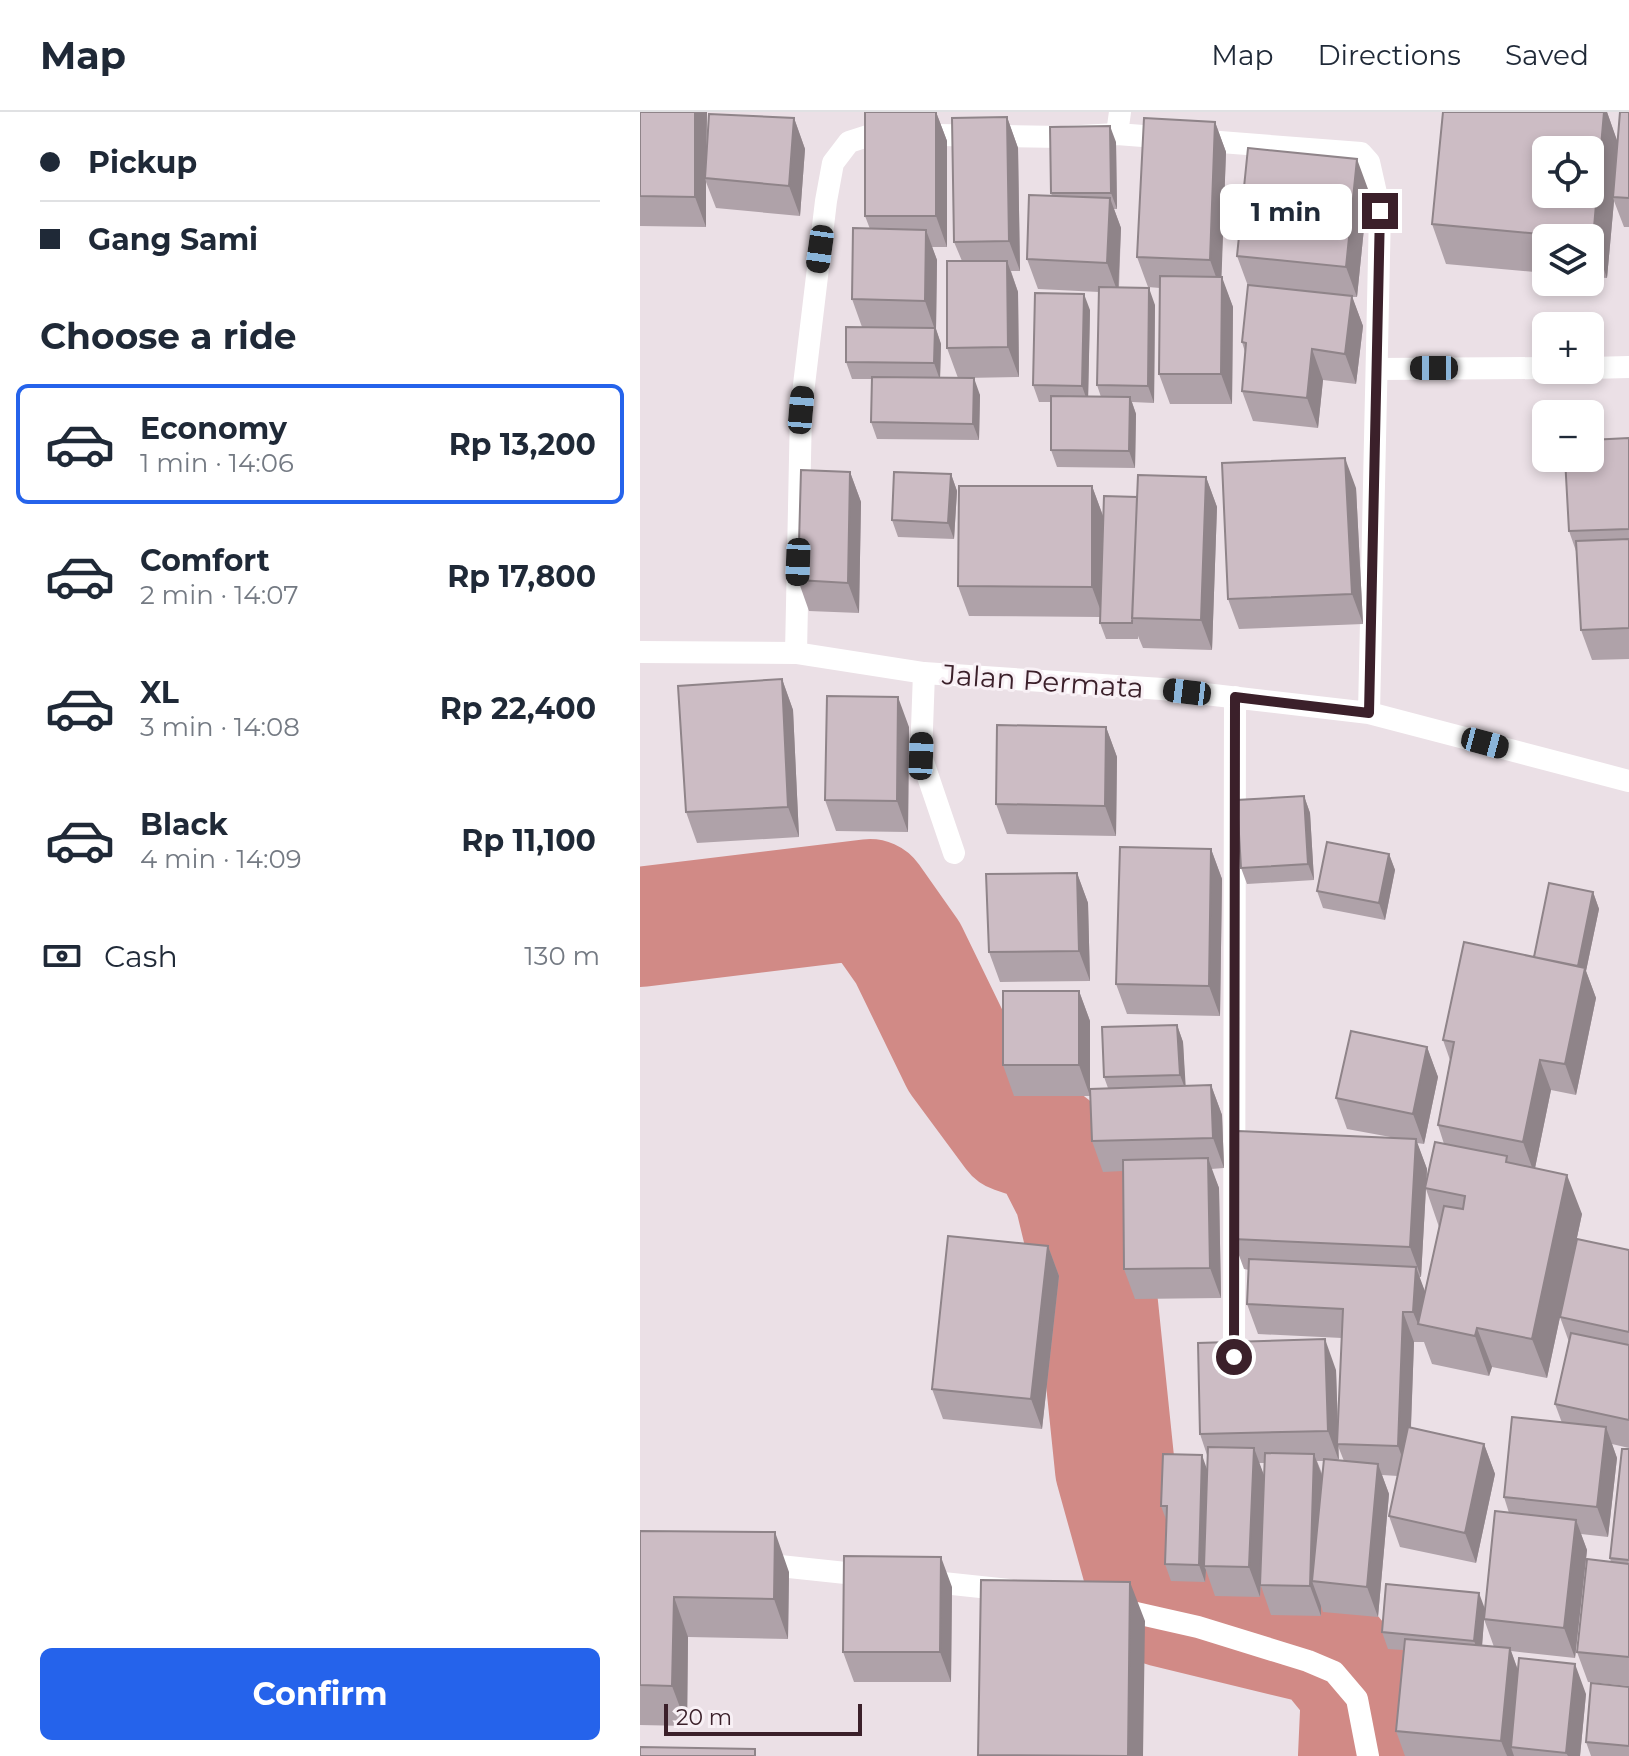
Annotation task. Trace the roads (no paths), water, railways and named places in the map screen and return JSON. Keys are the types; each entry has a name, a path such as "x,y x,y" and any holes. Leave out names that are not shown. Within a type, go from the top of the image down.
{"street":[{"path":"796,653 801,410 833,163 849,142 874,134 1062,137 1118,123 1361,153 1369,162 1380,211 1369,713"},
{"path":"1604,368 1629,367"},
{"path":"1378,369 1532,368"},
{"name":"Jalan Permata","path":"640,652 796,653 924,673 1162,689 1369,713 1629,781"},
{"path":"924,673 921,756 954,853"},
{"path":"1234,1357 1235,697"},
{"path":"735,1562 1038,1593"},
{"path":"1097,1605 1198,1627 1334,1672 1357,1699 1368,1756"}],"waterway":[{"path":"640,927 870,899 908,953 960,1060 1014,1133 1049,1145 1074,1194 1096,1285 1115,1469 1142,1566 1164,1607 1325,1646 1361,1690 1358,1756"}]}
